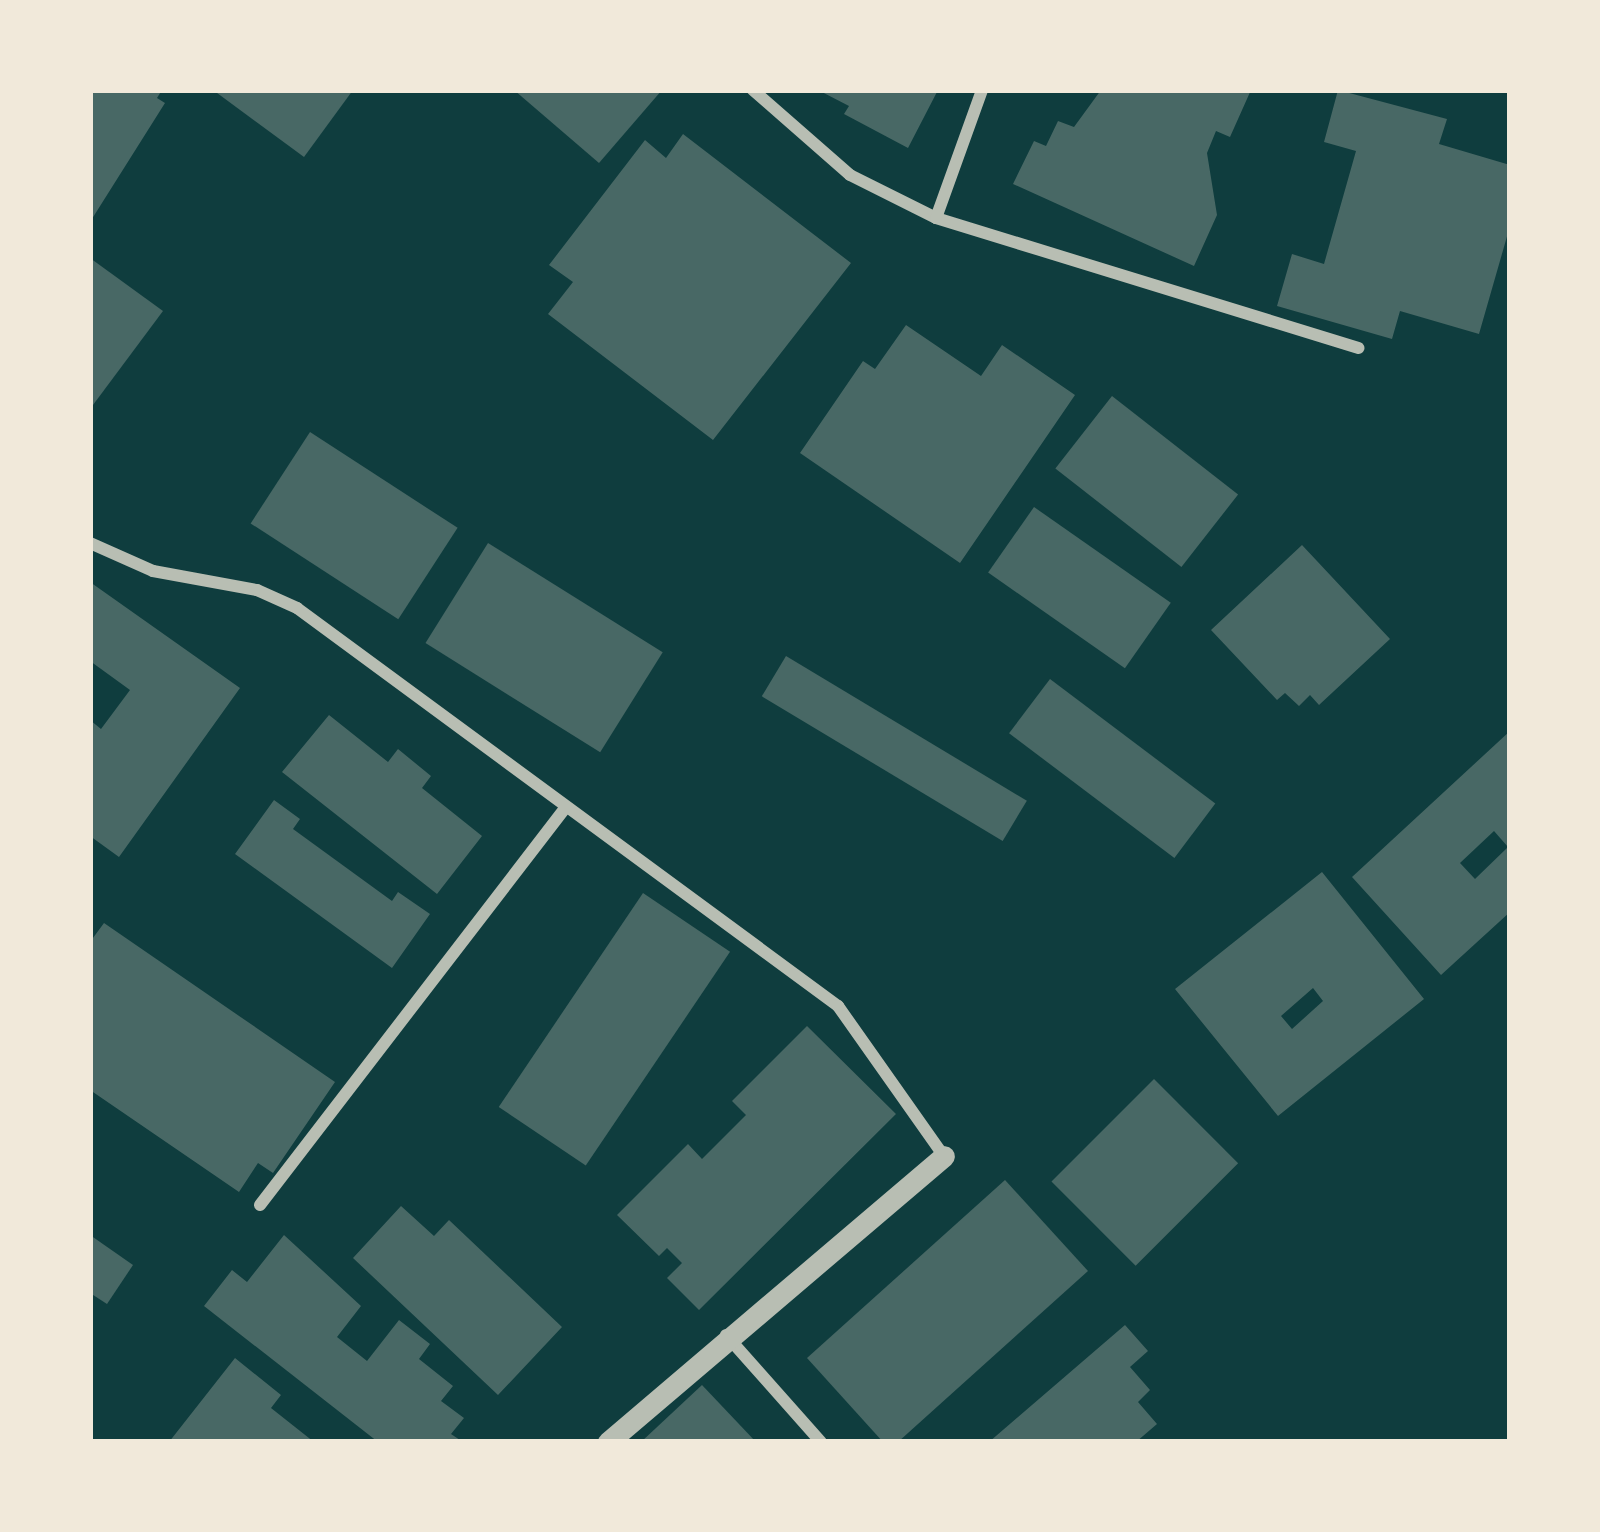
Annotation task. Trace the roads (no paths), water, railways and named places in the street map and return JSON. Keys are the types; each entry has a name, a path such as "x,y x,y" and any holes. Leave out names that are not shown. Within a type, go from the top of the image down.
{"street":[{"path":"753,90 850,175 936,218 1358,348"},
{"path":"936,218 982,90"},
{"path":"90,543 153,571 257,590 297,608 838,1006 944,1156 725,1335 608,1442"},
{"path":"260,1204 566,807"},
{"path":"725,1335 821,1442"}]}
